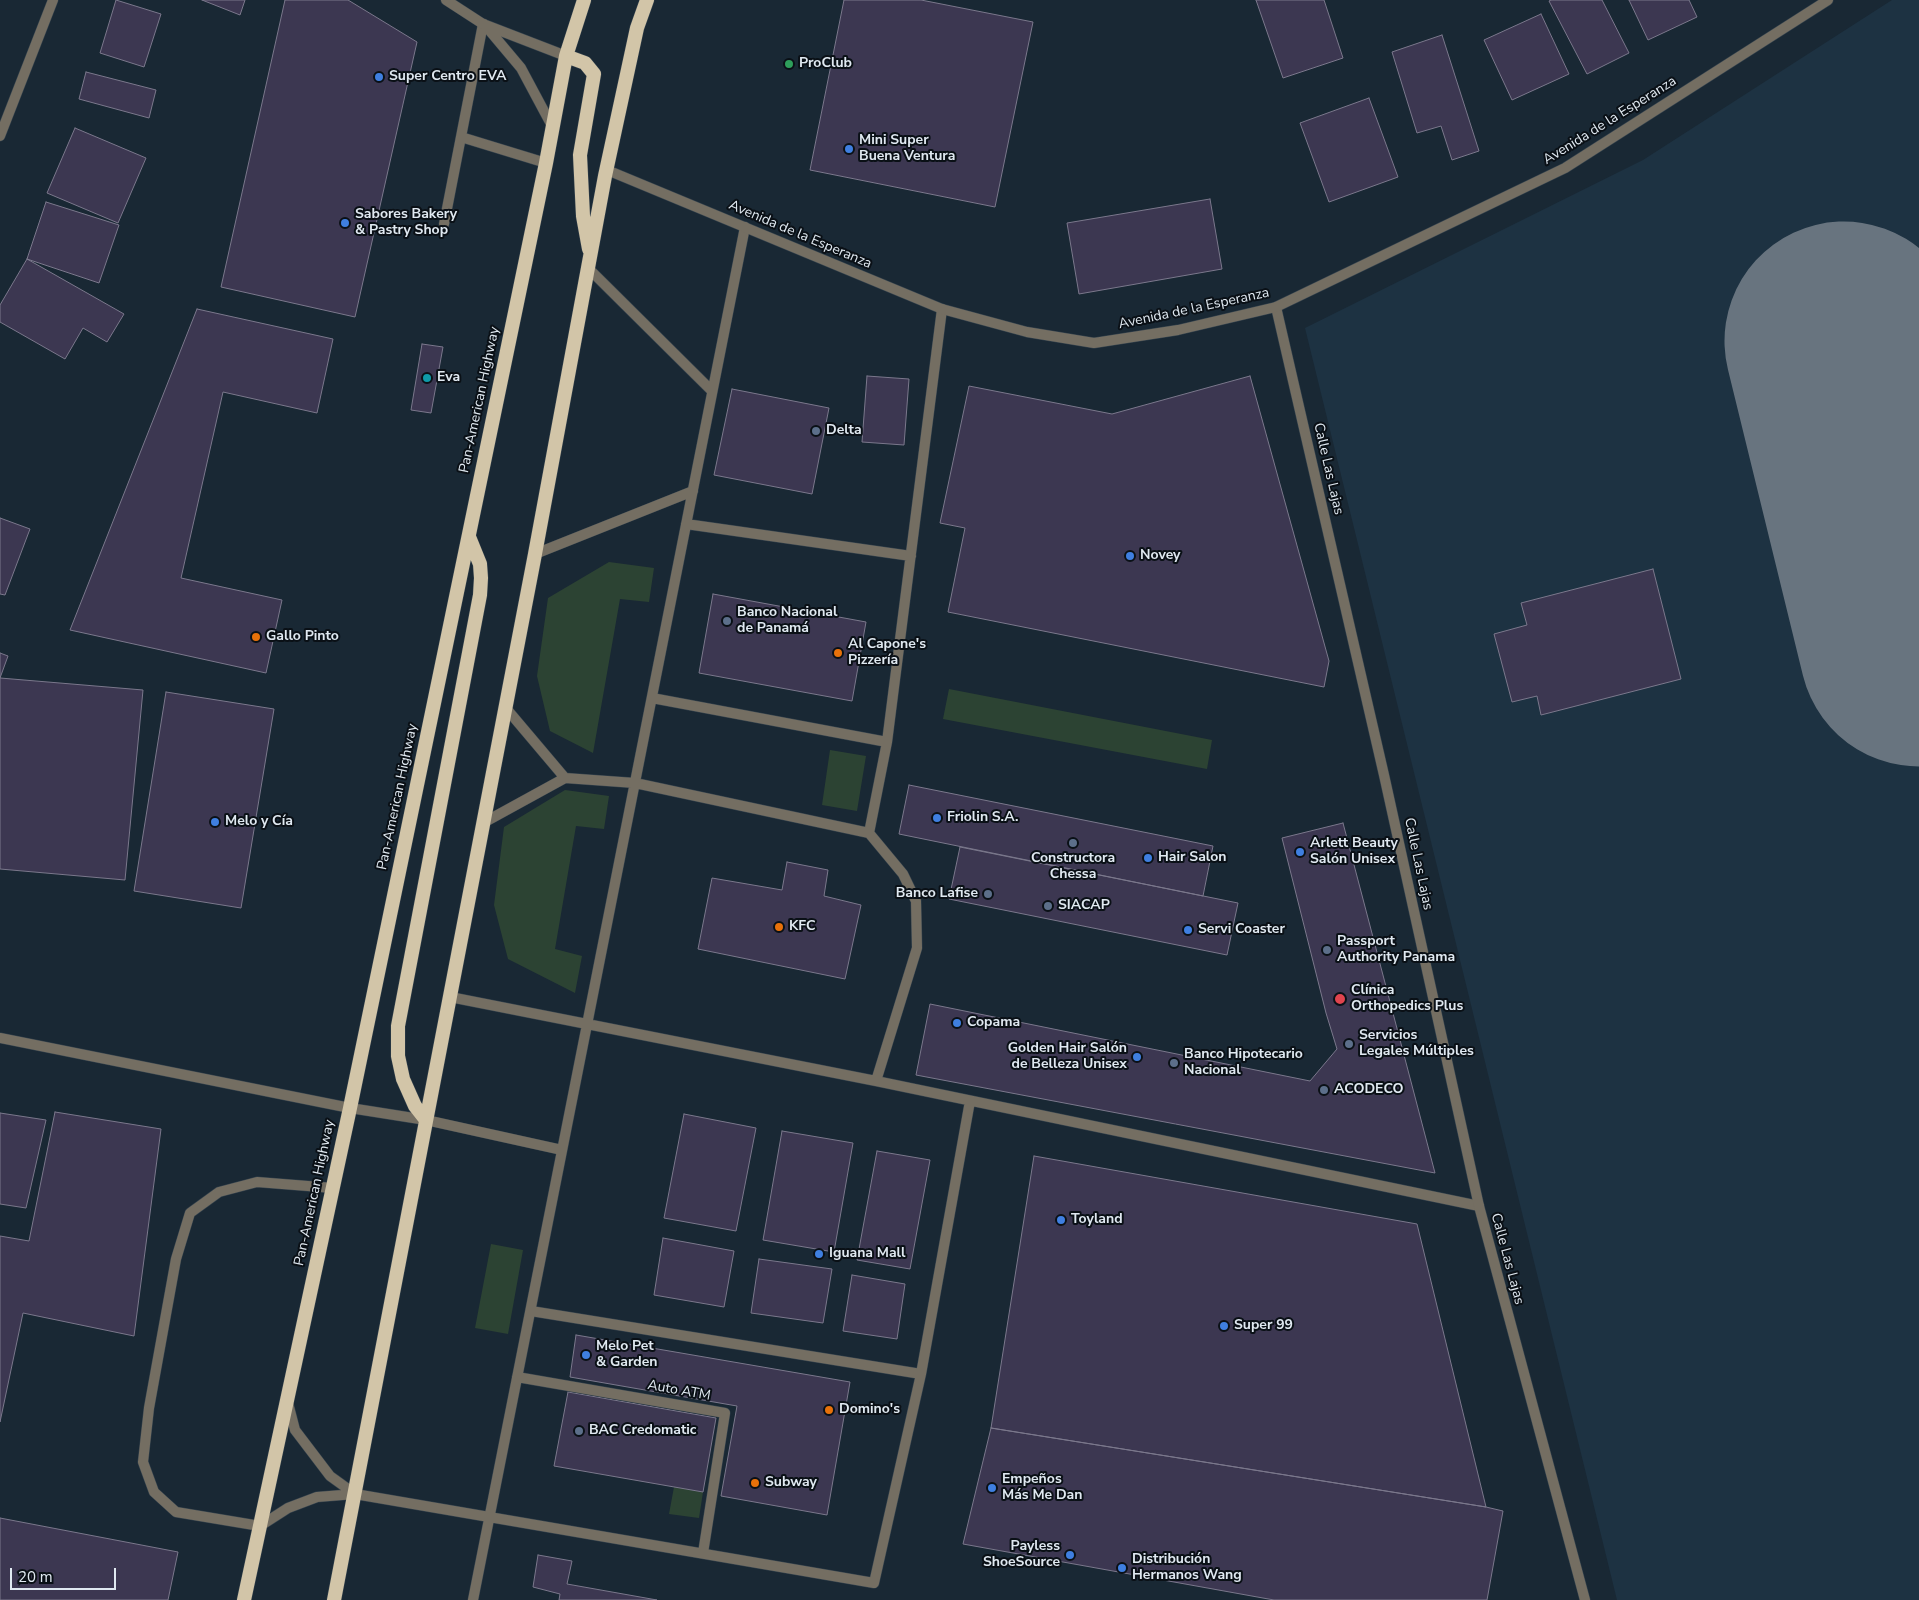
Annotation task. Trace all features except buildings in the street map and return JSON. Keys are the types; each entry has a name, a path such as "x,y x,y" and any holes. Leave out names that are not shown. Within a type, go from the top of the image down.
{"highway":[{"name":"Pan-American Highway","path":"244,1600 350,1108 546,163 566,56 584,0"},
{"path":"334,1600 535,554 606,170 637,28 647,0"},
{"path":"566,56 585,63 594,74 580,155 583,216 590,263"},
{"path":"426,1120 415,1106 403,1079 398,1056 398,1026 480,595 480,564 468,537"}],"street":[{"path":"0,136 53,0"},
{"path":"446,0 484,24 566,56"},
{"name":"Avenida de la Esperanza","path":"606,170 942,310 1027,332 1094,343 1178,330 1276,307 1565,168 1828,0"},
{"path":"484,24 521,68 552,126"},
{"path":"444,224 484,24"},
{"path":"461,137 546,163"},
{"path":"473,1600 745,227"},
{"path":"590,263 712,392"},
{"name":"Calle Las Lajas","path":"1276,307 1382,766 1479,1206 1585,1600"},
{"path":"869,834 887,742 942,310"},
{"path":"535,554 693,491"},
{"path":"686,524 911,556"},
{"path":"652,698 887,742"},
{"path":"505,708 565,778"},
{"path":"483,823 565,778 635,783 869,834 903,874 916,901 917,948 876,1081"},
{"path":"450,997 876,1081 1479,1206"},
{"path":"0,1038 350,1108 426,1120 562,1150"},
{"path":"333,1188 258,1182 219,1192 190,1213 176,1260 149,1408 143,1462 154,1492 176,1512 260,1526 288,1508 317,1496 354,1494 874,1583 921,1374 970,1101"},
{"path":"531,1311 921,1374"},
{"name":"Auto ATM","path":"517,1377 725,1413 703,1553"},
{"path":"287,1399 295,1430 330,1476 354,1494"}],"shaded area":[{"path":"1892,0 1919,0 1919,1600 1617,1600 1305,328 1643,160"}],"green space":[{"path":"609,562 654,568 649,602 620,599 593,753 550,731 537,676 548,598"},
{"path":"949,689 1212,740 1207,769 943,719"},
{"path":"830,750 866,756 857,811 822,805"},
{"path":"565,790 609,796 604,829 576,826 555,949 582,956 575,993 508,959 494,905 504,827"},
{"path":"491,1244 523,1250 508,1334 475,1328"},
{"path":"674,1487 703,1492 699,1518 669,1514"}],"runway":[{"path":"1844,341 1919,647"}],"place":[{"name":"ProClub","path":"789,64"},
{"name":"Super Centro EVA","path":"379,77"},
{"name":"Mini Super Buena Ventura","path":"849,149"},
{"name":"Sabores Bakery & Pastry Shop","path":"345,223"},
{"name":"Eva","path":"427,378"},
{"name":"Delta","path":"816,431"},
{"name":"Novey","path":"1130,556"},
{"name":"Banco Nacional de Panamá","path":"727,621"},
{"name":"Gallo Pinto","path":"256,637"},
{"name":"Al Capone's Pizzería","path":"838,653"},
{"name":"Friolin S.A.","path":"937,818"},
{"name":"Melo y Cía","path":"215,822"},
{"name":"Constructora Chessa","path":"1073,843"},
{"name":"Arlett Beauty Salón Unisex","path":"1300,852"},
{"name":"Hair Salon","path":"1148,858"},
{"name":"Banco Lafise","path":"988,894"},
{"name":"SIACAP","path":"1048,906"},
{"name":"KFC","path":"779,927"},
{"name":"Servi Coaster","path":"1188,930"},
{"name":"Passport Authority Panama","path":"1327,950"},
{"name":"Clínica Orthopedics Plus","path":"1340,999"},
{"name":"Copama","path":"957,1023"},
{"name":"Servicios Legales Múltiples","path":"1349,1044"},
{"name":"Golden Hair Salón de Belleza Unisex","path":"1137,1057"},
{"name":"Banco Hipotecario Nacional","path":"1174,1063"},
{"name":"ACODECO","path":"1324,1090"},
{"name":"Toyland","path":"1061,1220"},
{"name":"Iguana Mall","path":"819,1254"},
{"name":"Super 99","path":"1224,1326"},
{"name":"Melo Pet & Garden","path":"586,1355"},
{"name":"Domino's","path":"829,1410"},
{"name":"BAC Credomatic","path":"579,1431"},
{"name":"Subway","path":"755,1483"},
{"name":"Empeños Más Me Dan","path":"992,1488"},
{"name":"Payless ShoeSource","path":"1070,1555"},
{"name":"Distribución Hermanos Wang","path":"1122,1568"}]}
